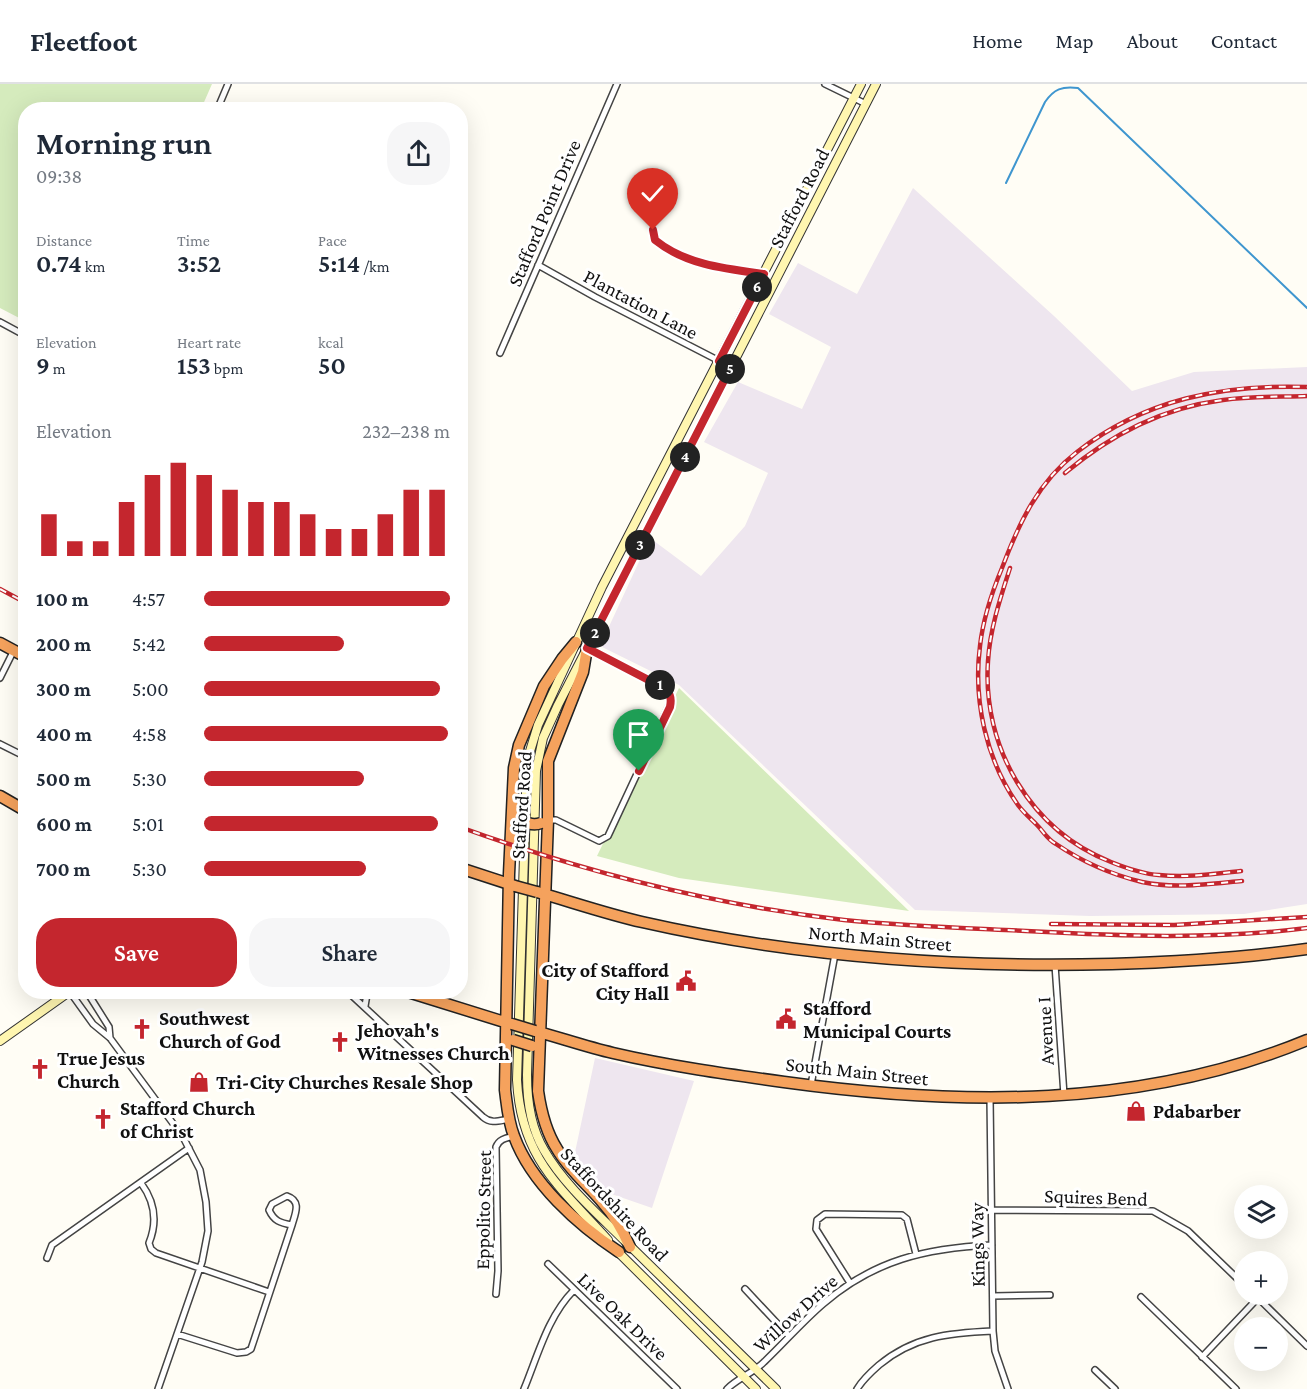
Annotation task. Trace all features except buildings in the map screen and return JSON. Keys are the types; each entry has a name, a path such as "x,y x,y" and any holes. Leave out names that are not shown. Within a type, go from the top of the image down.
{"highway":[{"path":"576,642 544,686 526,725 514,768 515,815 509,1042 505,1090 509,1119 520,1152 545,1188 597,1238 619,1252"},
{"path":"0,643 18,652"},
{"path":"587,648 583,672 548,761 541,893 538,1032 535,1050 540,1100 550,1136 567,1164 620,1225 630,1247"},
{"path":"0,796 18,806"},
{"path":"515,815 522,821 536,825 544,822"},
{"name":"North Main Street","path":"468,871 639,922 768,946 835,954 963,963 1055,965 1245,957 1307,949"},
{"name":"South Main Street","path":"431,999 611,1053 811,1086 910,1095 990,1098 1064,1096 1141,1087 1233,1066 1307,1040"},
{"path":"509,1042 535,1050"}],"main road":[{"name":"Stafford Road","path":"520,958 527,761 538,725 602,587 861,84"},
{"name":"Stafford Road","path":"530,960 538,756 550,722 876,84"},
{"name":"Staffordshire Road","path":"520,958 517,1080 519,1109 526,1135 545,1171 619,1252 756,1389"},
{"name":"Staffordshire Road","path":"530,960 527,1090 536,1134 543,1149 559,1173 630,1247 776,1389"},
{"path":"0,1041 60,999"}],"street":[{"path":"220,102 228,84"},
{"name":"Stafford Point Drive","path":"500,353 617,84"},
{"path":"825,84 866,104"},
{"path":"653,230 655,240 681,256 717,267 764,274"},
{"name":"Plantation Lane","path":"538,265 731,367"},
{"path":"0,322 18,332"},
{"path":"544,822 556,820 598,841 608,836 670,707 669,691 587,648"},
{"path":"0,678 14,650"},
{"path":"0,744 18,753"},
{"path":"811,1086 835,954"},
{"name":"Avenue I","path":"1055,965 1064,1096"},
{"path":"75,999 93,1024 110,1038 183,1137 200,1170 208,1231 200,1267 158,1389"},
{"path":"92,999 110,1027 110,1038"},
{"path":"356,999 488,1121 509,1119"},
{"path":"365,1006 366,999"},
{"name":"Kings Way","path":"990,1098 993,1331 995,1351 1008,1389"},
{"name":"Eppolito Street","path":"496,1294 498,1271 496,1147 497,1142 514,1136"},
{"path":"47,1258 52,1245 189,1148"},
{"path":"141,1183 151,1196 154,1215 154,1230 149,1243 151,1249 156,1253 269,1292"},
{"path":"177,1334 237,1353 250,1349 292,1225 297,1206 295,1200 287,1196 272,1204 269,1210 273,1219 282,1224 292,1225"},
{"name":"Squires Bend","path":"991,1210 1153,1211 1188,1231 1234,1275"},
{"path":"850,1283 816,1229 817,1220 825,1214 902,1215 907,1219 916,1254"},
{"name":"Willow Drive","path":"727,1389 762,1365 789,1336 850,1283 893,1262 916,1254 944,1248 992,1245"},
{"name":"Live Oak Drive","path":"548,1264 676,1389"},
{"path":"745,1289 789,1336"},
{"path":"524,1389 552,1319 561,1302 574,1290"},
{"path":"993,1296 1050,1294"},
{"path":"1141,1297 1236,1389"},
{"path":"1202,1357 1248,1305"},
{"path":"1265,1305 1307,1346"},
{"path":"857,1389 874,1369 908,1346 941,1335 993,1331"},
{"path":"1095,1370 1115,1389"}],"shaded area":[{"path":"913,188 1054,316 1132,391 1194,372 1307,367 1307,904 1244,914 1090,916 915,910 679,685 600,646 650,538 701,576 745,526 768,473 704,442 738,382 802,409 831,347 769,314 798,263 857,294"},
{"path":"595,1058 694,1081 652,1208 600,1190 574,1157"}],"green space":[{"path":"0,84 212,84 204,102 18,102 18,317 0,308"},
{"path":"679,688 909,911 679,878 597,856"}],"waterway":[{"path":"1006,183 1048,98 1059,89 1078,88 1307,308"}],"railway":[{"path":"1242,881 1179,886 1142,882 1098,867 1050,840 1018,805 990,749 984,729 978,687 980,646 991,596 1023,519 1051,476 1077,452 1130,419 1186,398 1245,388 1307,387"},
{"path":"1065,473 1120,435 1179,409 1234,399 1307,396"},
{"path":"1010,568 991,637 988,693 993,724 1003,754 1017,782 1035,807 1057,829 1082,848 1134,870 1179,876 1241,871"},
{"path":"0,589 18,599"},
{"path":"468,830 554,858 649,885 795,914 844,920 935,927 1131,935 1202,936 1307,928"},
{"path":"1051,924 1174,925 1307,917"}],"place":[{"name":"City of Stafford City Hall","path":"686,981"},
{"name":"Stafford Municipal Courts","path":"786,1019"},
{"name":"Southwest Church of God","path":"142,1029"},
{"name":"Jehovah's Witnesses Church","path":"340,1042"},
{"name":"True Jesus Church","path":"40,1069"},
{"name":"Tri-City Churches Resale Shop","path":"199,1082"},
{"name":"Pdabarber","path":"1136,1111"},
{"name":"Stafford Church of Christ","path":"103,1119"}],"route":[{"path":"639,771 670,707 669,691 587,648 731,367 719,361 764,274 709,265 681,256 655,240 653,230"}]}
